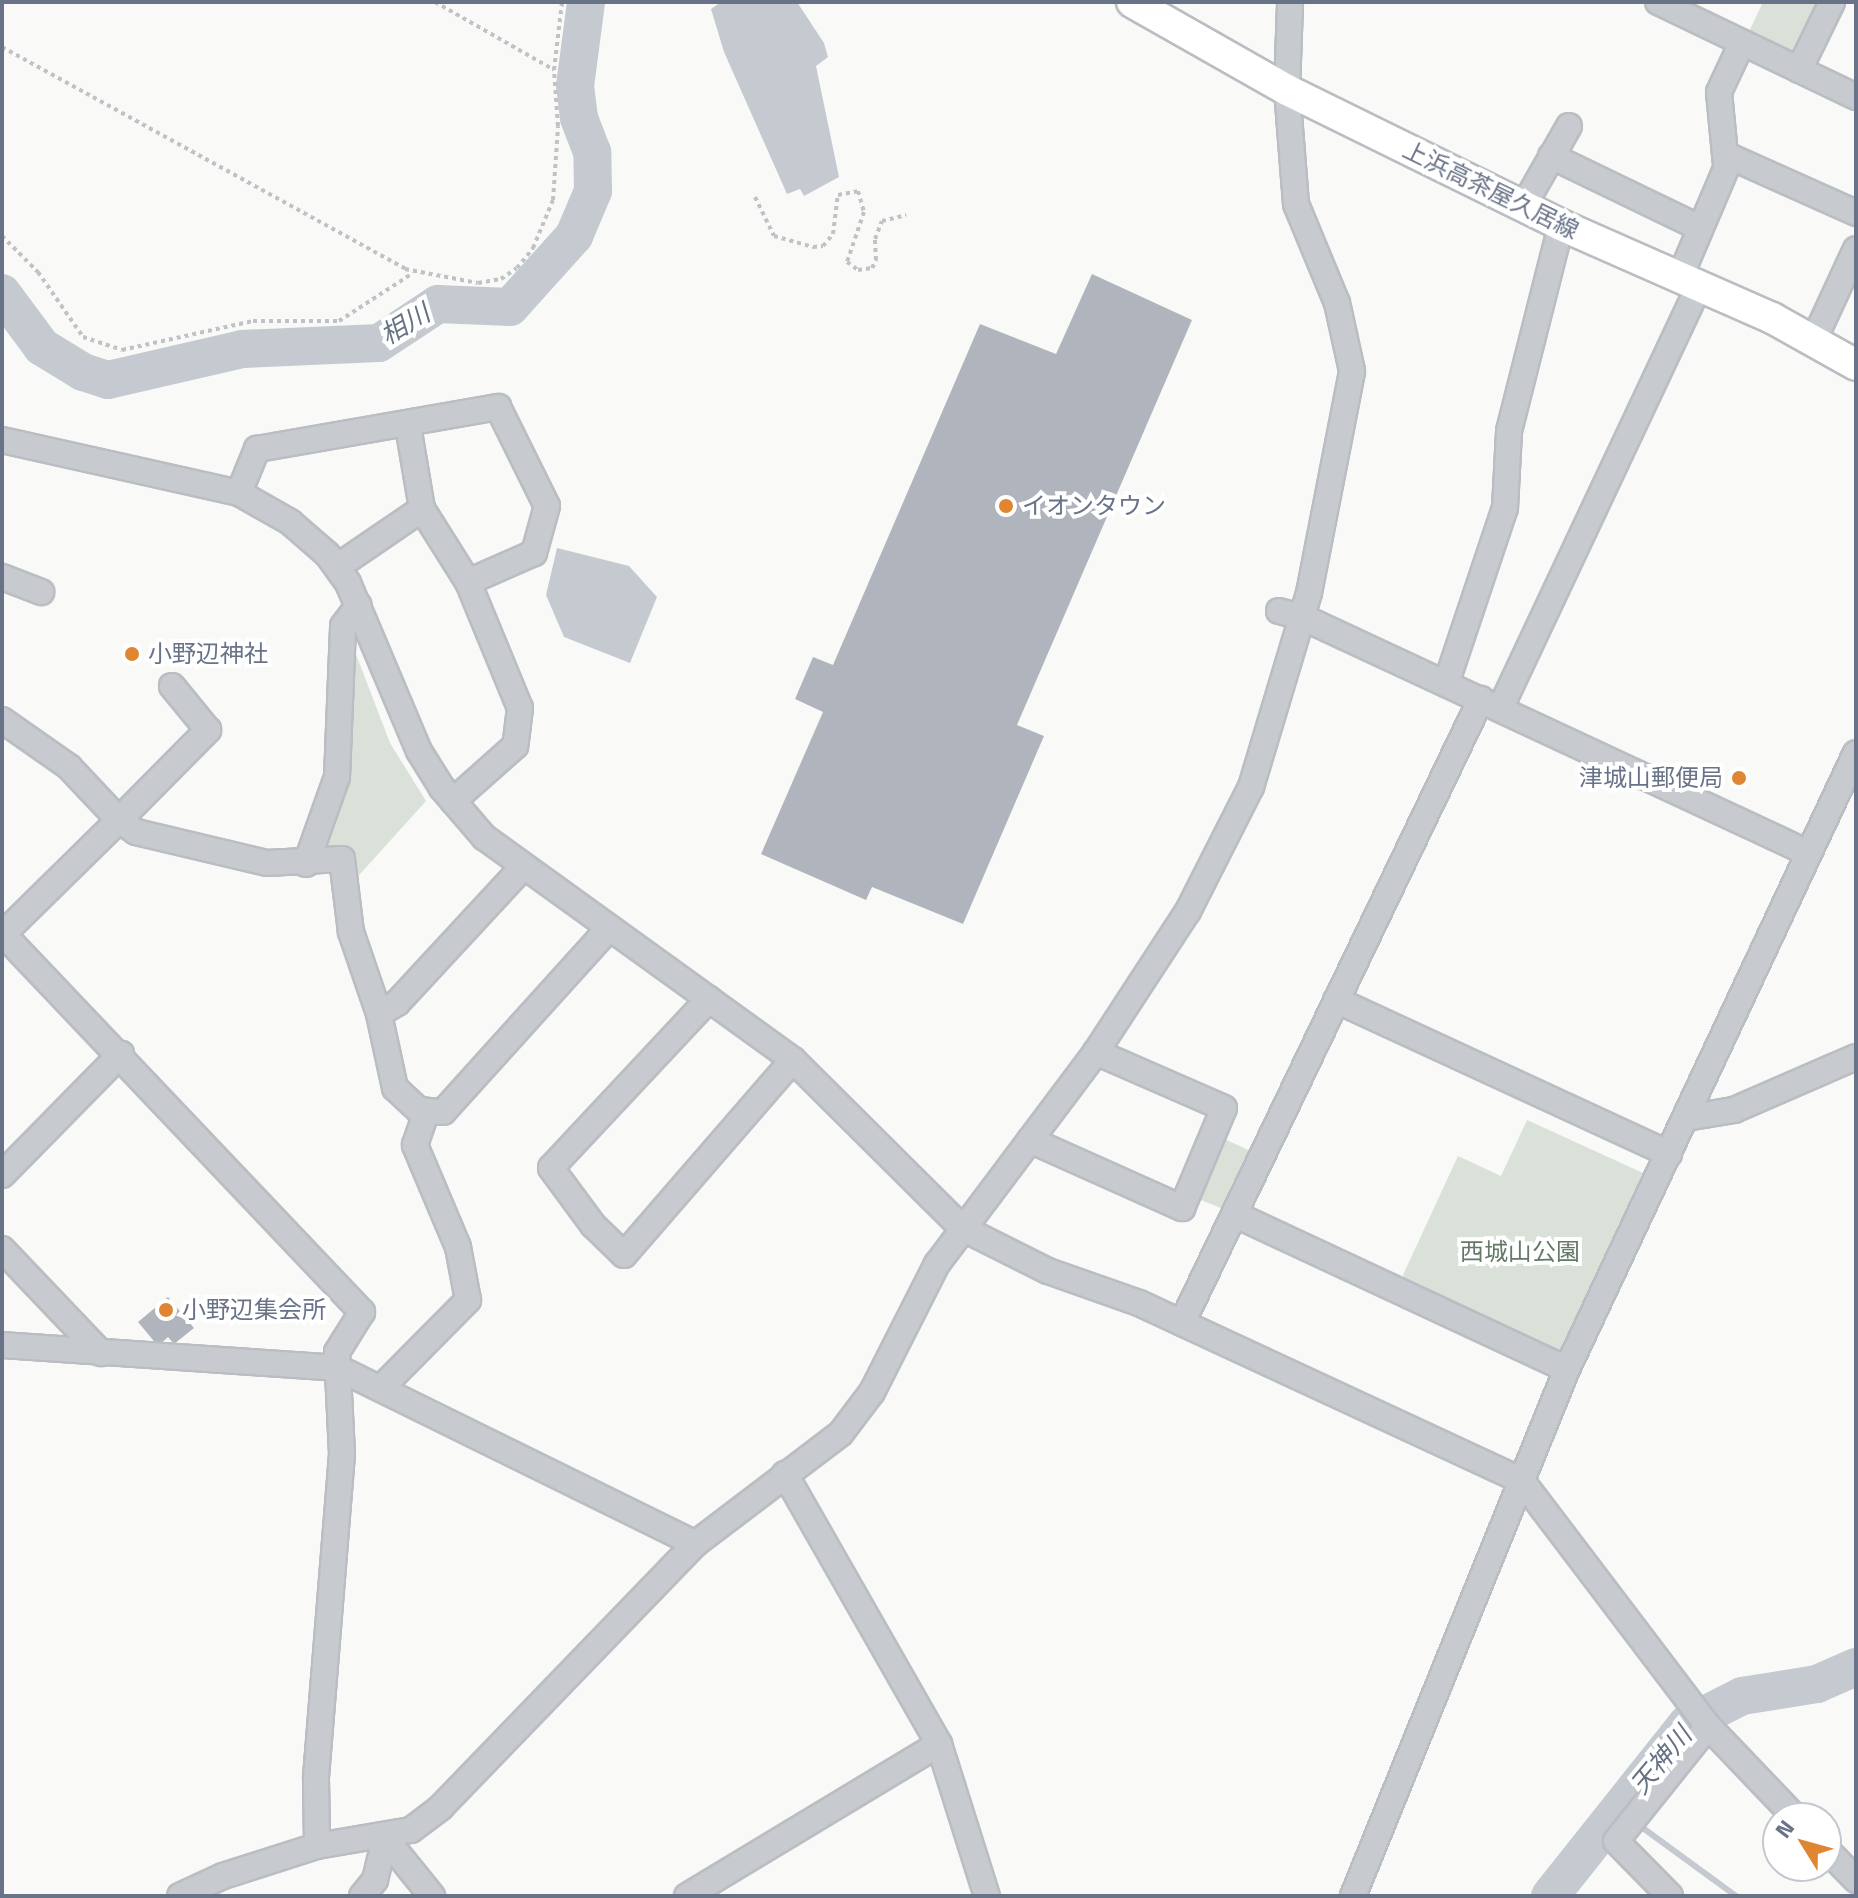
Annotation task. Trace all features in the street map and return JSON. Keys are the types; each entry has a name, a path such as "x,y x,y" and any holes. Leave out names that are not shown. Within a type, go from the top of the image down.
{"main road":[{"name":"上浜高茶屋久居線","path":"1132,2 1287,90 1523,207 1690,281 1856,365"}],"street":[{"path":"180,1896 223,1876 317,1846 385,1838 411,1830 441,1807 695,1544 785,1474 831,1444 872,1392 937,1264 1146,982 1234,829 1352,371 1337,303 1296,204 1287,90 1290,2"},
{"path":"1658,2 1799,70 1854,90"},
{"path":"1799,70 1832,2"},
{"path":"1726,165 1719,92 1742,43"},
{"path":"1523,207 1569,126"},
{"path":"1551,156 1700,228"},
{"path":"1182,1323 1336,1000 1491,704 1690,281 1700,228 1726,165 1731,157 1856,213"},
{"path":"1446,684 1505,508 1509,431 1561,225"},
{"path":"1813,342 1856,249"},
{"path":"239,493 257,449 408,426 498,407 547,506 534,553 468,582"},
{"path":"408,426 422,509 468,582 520,708 515,746 453,801"},
{"path":"2,440 239,493 290,522 337,567 359,605 414,741 453,801 484,837 793,1060 962,1228 1048,1271 1182,1323 1522,1481 1701,1718 1781,1802"},
{"path":"337,567 422,509"},
{"path":"2,577 41,592"},
{"path":"306,864 337,777 343,626 359,605"},
{"path":"1291,614 1808,853"},
{"path":"172,686 208,730 2,933 121,1054 362,1312 337,1352 342,1454 316,1779 317,1846"},
{"path":"2,720 69,767 119,820 136,832 241,858 306,864 342,859 351,932 379,1014 395,1088 419,1110 443,1112 609,928"},
{"path":"1353,1896 1567,1369 1856,753"},
{"path":"379,1014 397,1003 523,867"},
{"path":"709,999 551,1168 593,1225 624,1255 793,1060"},
{"path":"1336,1000 1669,1154"},
{"path":"1030,1140 1182,1208 1224,1108 1096,1052"},
{"path":"2,1175 121,1054"},
{"path":"1686,1118 1734,1110 1856,1057"},
{"path":"381,1388 468,1300 458,1247 415,1145 427,1111"},
{"path":"1234,1214 1567,1369"},
{"path":"2,1249 101,1353"},
{"path":"2,1345 338,1368 695,1544"},
{"path":"785,1474 939,1744 987,1896"},
{"path":"1670,1896 1616,1841 1701,1718"},
{"path":"687,1896 939,1744"},
{"path":"362,1896 375,1880 385,1838"},
{"path":"385,1838 432,1896"},
{"path":"1842,1866 1856,1880"}],"path":[{"path":"435,2 554,70"},
{"path":"2,47 414,272 454,281 489,281 517,268 533,248 556,187 554,70 562,2"},
{"path":"755,197 774,236 813,247 823,246 833,234 838,195 858,191 864,212 847,262 858,270 872,268 876,260 875,239 882,221 906,215"},
{"path":"2,236 38,272 83,337 122,350 253,321 339,321 414,272"}],"green space":[{"path":"1763,2 1825,2 1792,57 1747,36"},
{"path":"349,636 390,743 426,801 351,884 318,849"},
{"name":"西城山公園","path":"1527,1120 1643,1173 1561,1352 1554,1356 1408,1287 1403,1275 1458,1156 1501,1176"},
{"path":"1222,1138 1255,1153 1228,1211 1196,1198"}],"shaded area":[{"path":"721,2 797,2 824,43 828,57 816,66 839,177 804,196 800,189 787,194 724,52 711,9"},
{"path":"557,548 629,566 657,597 630,663 564,637 546,595"}],"building":[{"name":"イオンタウン","path":"1092,274 1192,320 1017,725 1044,736 963,924 872,887 866,900 761,854 823,712 795,699 813,657 833,665 980,324 1056,354"},
{"name":"小野辺集会所","path":"168,1297 194,1328 174,1344 168,1337 158,1346 138,1322"}],"waterway":[{"name":"相川","path":"2,293 42,347 83,372 108,380 242,349 379,343 438,304 510,307 574,236 593,191 592,152 579,118 575,86 586,2"},
{"name":"天神川","path":"1550,1896 1687,1724 1742,1696 1817,1684 1856,1667"},
{"path":"1636,1823 1736,1896"}],"place":[{"name":"イオンタウン","path":"1006,506"},
{"name":"小野辺神社","path":"132,654"},
{"name":"津城山郵便局","path":"1739,778"},
{"name":"小野辺集会所","path":"166,1310"}]}
